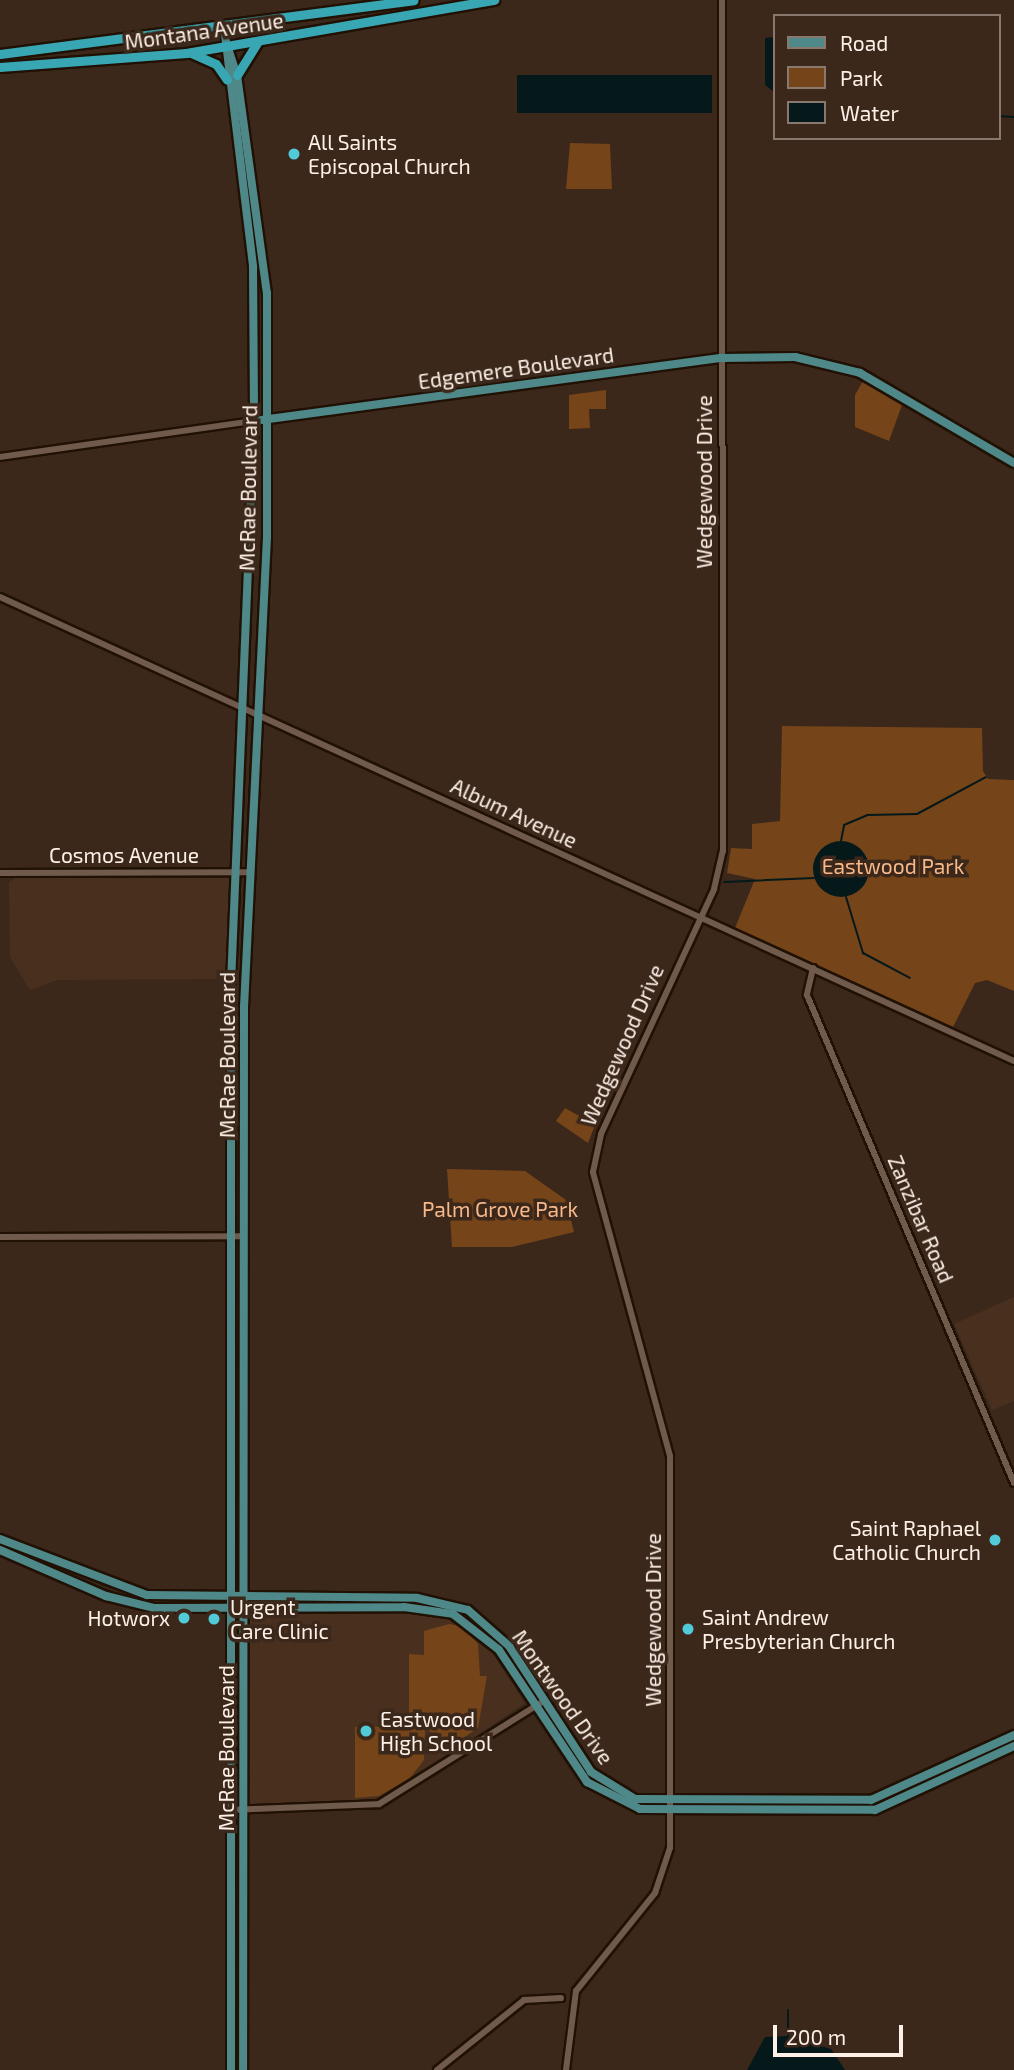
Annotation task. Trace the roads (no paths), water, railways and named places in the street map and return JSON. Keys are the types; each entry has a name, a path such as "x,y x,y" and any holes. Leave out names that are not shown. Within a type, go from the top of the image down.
{"highway":[{"name":"Montana Avenue","path":"0,54 413,0"},
{"name":"Montana Avenue","path":"0,68 186,53 495,0"},
{"path":"237,75 245,54 261,41"},
{"path":"186,53 210,60 226,80"}],"main road":[{"name":"McRae Boulevard","path":"224,26 237,75 265,261 267,420 249,872 244,1236 243,2070"},
{"name":"McRae Boulevard","path":"227,45 226,80 253,267 254,421 245,709 236,873 231,1236 231,2070"},
{"name":"Edgemere Boulevard","path":"254,421 722,358 795,357 845,367 1014,463"},
{"path":"242,770 255,771"},
{"name":"Montwood Drive","path":"0,1539 124,1591 231,1598 417,1598 456,1606 501,1637 604,1785 634,1799 671,1807"},
{"name":"Montwood Drive","path":"0,1550 121,1601 232,1608 446,1612 488,1637 593,1788 624,1805 884,1808 1014,1746"},
{"path":"232,1654 243,1655"},
{"path":"232,1729 243,1729"},
{"name":"Montwood Drive","path":"734,1807 882,1798 1014,1735"}],"street":[{"name":"Wedgewood Drive","path":"566,2070 567,2000 586,1972 660,1884 669,1855 670,1456 593,1172 601,1134 717,880 723,844 722,0"},
{"name":"Edgemere Boulevard","path":"0,457 254,421"},
{"name":"Album Avenue","path":"0,597 1014,1061"},
{"name":"Cosmos Avenue","path":"0,873 249,872"},
{"name":"Zanzibar Road","path":"813,968 807,995 1014,1483"},
{"path":"0,1237 244,1236"},
{"path":"231,1810 379,1804 544,1701"},
{"path":"437,2070 524,2000 567,2000"}],"water":[{"path":"772,37 772,90 765,85 765,38"},
{"path":"517,75 712,75 712,113 517,113"},
{"path":"835,841 847,841 857,845 865,853 869,869 865,885 857,893 847,897 835,897 825,893 817,885 813,875 813,863 817,853 825,845"},
{"path":"786,2036 831,2049 845,2070 747,2070 765,2037"}],"waterway":[{"path":"1000,116 1014,117"},
{"path":"841,841 844,825 867,815 917,814 986,777"},
{"path":"724,882 814,878"},
{"path":"846,897 863,953 910,978"},
{"path":"788,2010 788,2037"}],"place":[{"name":"All Saints Episcopal Church","path":"294,154"},
{"name":"Saint Raphael Catholic Church","path":"995,1540"},
{"name":"Hotworx","path":"184,1618"},
{"name":"Urgent Care Clinic","path":"214,1619"},
{"name":"Saint Andrew Presbyterian Church","path":"688,1629"},
{"name":"Eastwood High School","path":"366,1731"}],"park label":[{"name":"Eastwood Park","path":"893,866"},
{"name":"Palm Grove Park","path":"500,1209"}]}
